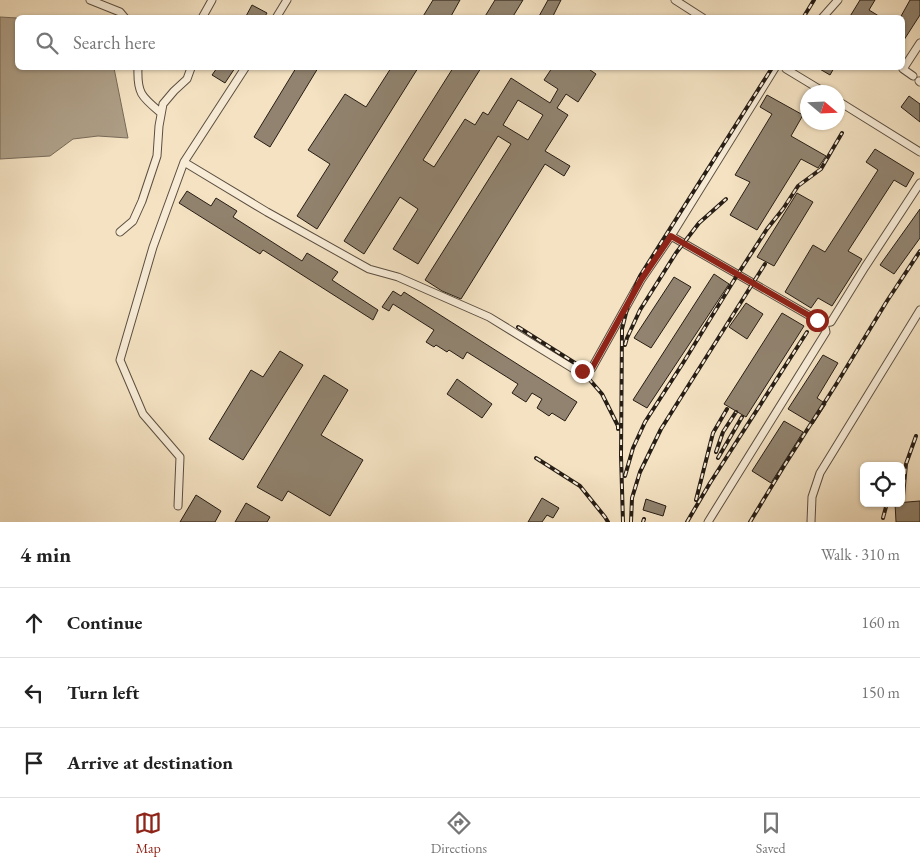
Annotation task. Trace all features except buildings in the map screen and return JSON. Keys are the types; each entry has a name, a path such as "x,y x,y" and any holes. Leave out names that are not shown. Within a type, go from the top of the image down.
{"street":[{"path":"90,0 120,12 122,15"},
{"path":"204,15 212,0"},
{"path":"278,15 287,0"},
{"path":"675,0 698,15"},
{"path":"825,15 838,0"},
{"path":"905,64 920,43"},
{"path":"138,70 140,91 145,99 161,113"},
{"path":"120,232 133,221 142,201 157,156 163,104 187,79 190,70"},
{"path":"178,506 180,457 143,414 120,360 153,247 184,162 243,70"},
{"path":"184,162 369,270 398,277 489,318 577,371 585,371 592,368 641,280 671,236 774,70"},
{"path":"789,70 813,85"},
{"path":"905,70 913,76"},
{"path":"845,105 920,152"},
{"path":"671,236 817,320 824,323 831,322 920,183"},
{"path":"811,522 812,497 820,473 920,310"},
{"path":"708,522 826,332 824,323"}],"shaded area":[{"path":"0,17 15,18 15,70 114,70 128,138 98,136 73,139 50,156 0,159"}],"railway":[{"path":"805,15 814,0"},
{"path":"623,522 621,456 622,329 629,301 640,276 771,70"},
{"path":"625,476 633,448 645,422 736,277 798,186 821,169 842,133"},
{"path":"625,345 640,310 676,253 699,223 726,199"},
{"path":"750,522 920,251"},
{"path":"631,522 632,498 640,472 661,429 765,264"},
{"path":"518,327 575,363 602,394 618,429"},
{"path":"687,522 807,332"},
{"path":"696,500 713,433 727,409"},
{"path":"716,452 723,432 736,412"},
{"path":"718,458 742,417"},
{"path":"905,475 906,464 916,436"},
{"path":"536,458 580,486 608,522"},
{"path":"883,518 886,507"}],"route":[{"path":"582,371 592,368 641,280 671,236 817,320"}]}
